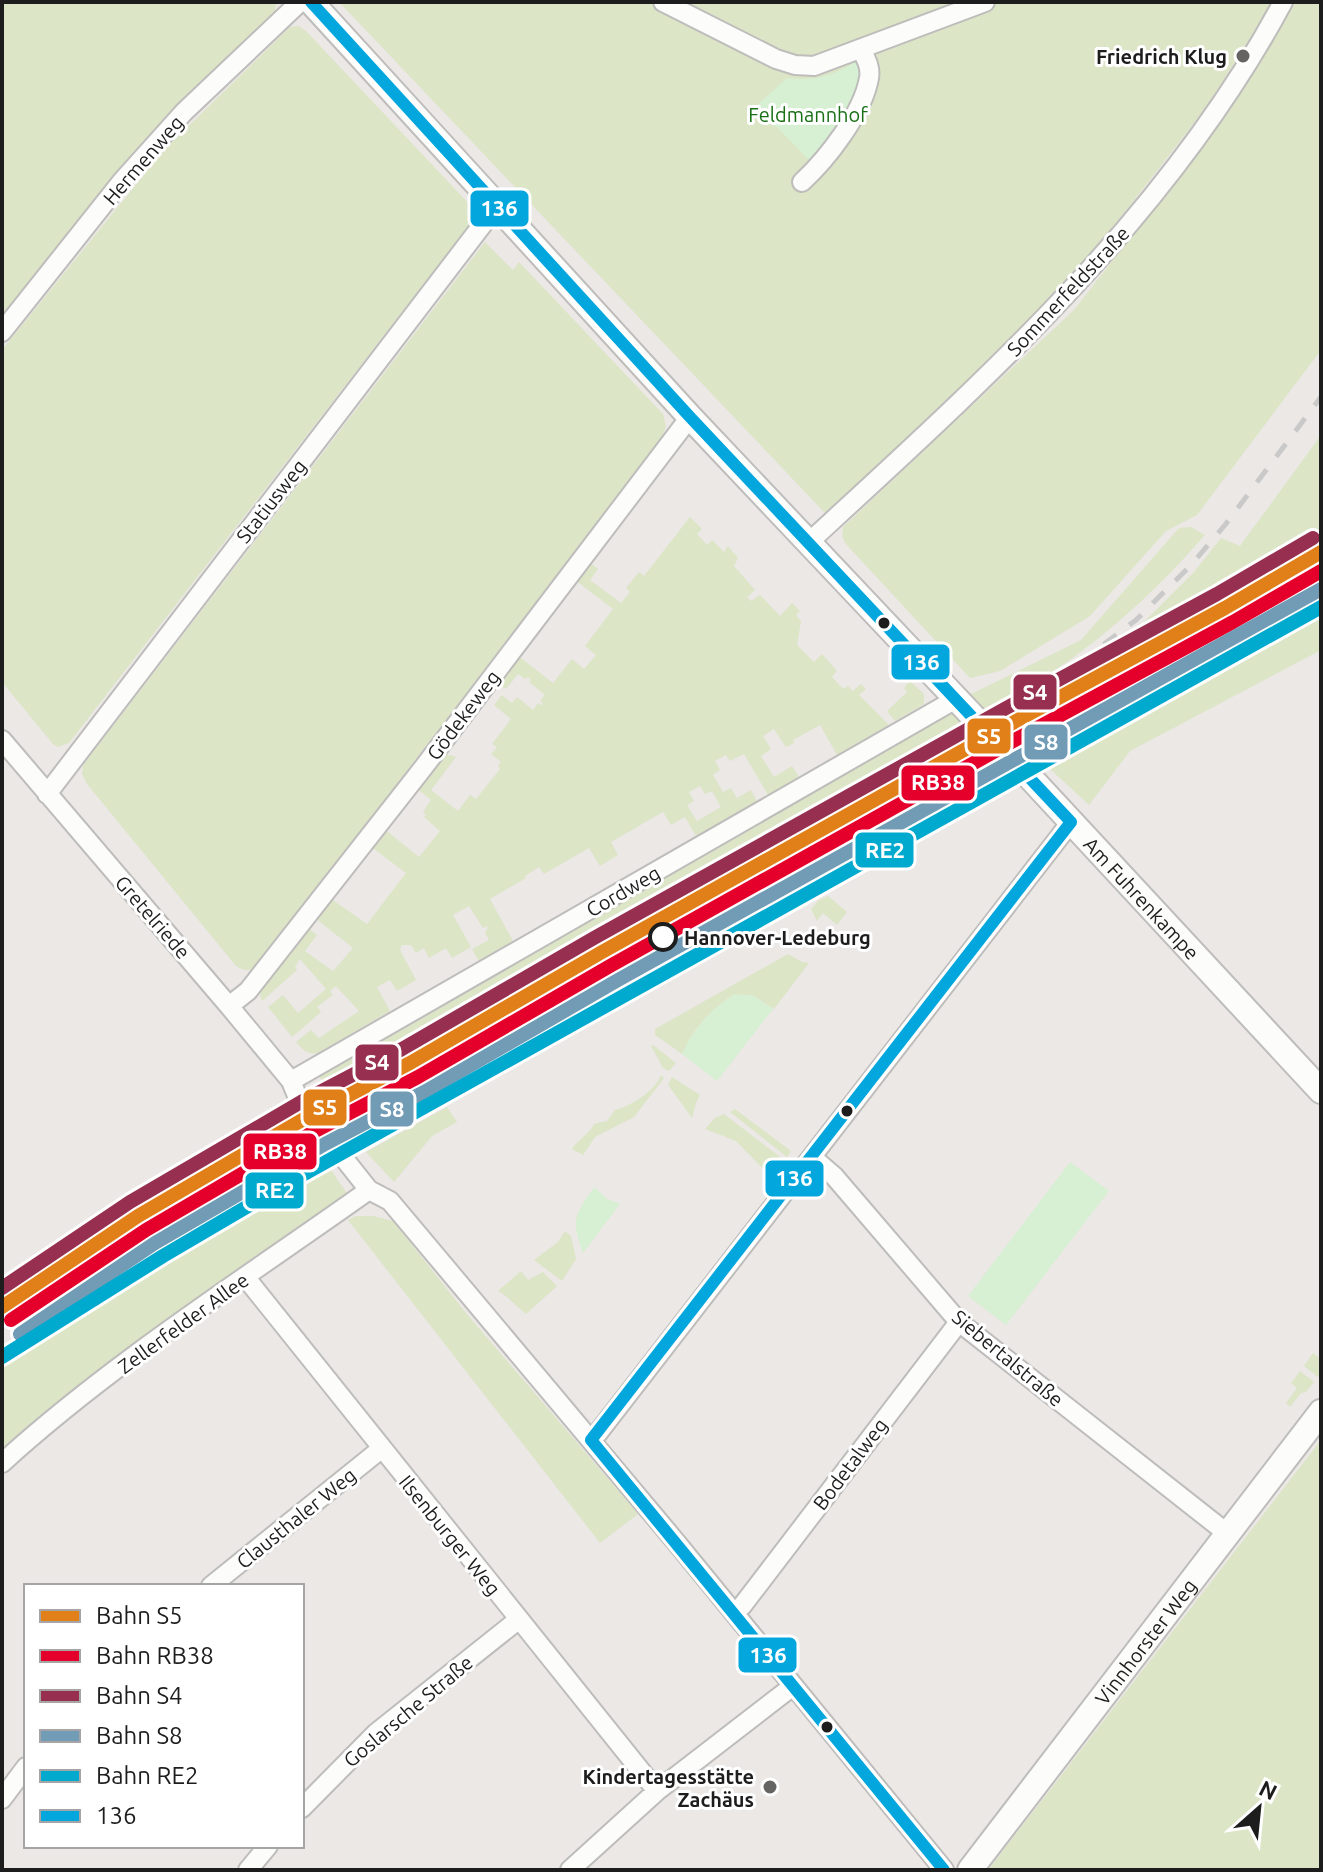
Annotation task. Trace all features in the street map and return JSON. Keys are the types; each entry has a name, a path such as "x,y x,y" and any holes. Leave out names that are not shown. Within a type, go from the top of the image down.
{"street":[{"name":"Hermenweg","path":"2,332 122,181 174,124 300,2"},
{"name":"Am Fuhrenkampe","path":"311,2 690,417 1321,1091"},
{"path":"663,2 776,59 795,65 814,66 985,2"},
{"name":"Sommerfeldstraße","path":"808,543 1011,355 1074,288 1131,223 1179,161 1225,97 1283,2"},
{"path":"802,182 822,164 864,94 869,63 861,49"},
{"name":"Statiusweg","path":"47,794 496,207"},
{"name":"Gödekeweg","path":"229,1006 248,991 365,842 690,417"},
{"name":"Cordweg","path":"294,1089 956,699"},
{"name":"Gretelriede","path":"2,740 229,1006 294,1089"},
{"path":"591,1440 1071,822"},
{"name":"Siebertalstraße","path":"812,1157 834,1176 959,1322 1228,1534"},
{"path":"346,1161 369,1190 390,1201 944,1870"},
{"name":"Zellerfelder Allee","path":"2,1463 65,1410 369,1190"},
{"name":"Ilsenburger Weg","path":"246,1278 657,1791"},
{"name":"Bodetalweg","path":"742,1606 959,1322"},
{"name":"Vinnhorster Weg","path":"970,1870 1321,1412"},
{"name":"Clausthaler Weg","path":"213,1584 381,1449"},
{"name":"Goslarsche Straße","path":"304,1806 376,1733 518,1620"},
{"path":"570,1870 657,1791 793,1686"},
{"path":"2,1799 24,1770"},
{"path":"248,1870 266,1848"}],"green space":[{"path":"2,2 276,2 275,15 2,319"},
{"path":"339,2 1273,2 1205,109 1082,267 928,422 825,513"},
{"path":"1296,2 1321,2 1321,350 1197,515 1166,531 1090,616 1000,671 970,678 845,543 843,527 1074,310 1220,123"},
{"path":"298,26 471,206 474,215 69,743 58,747 2,682 2,350 164,150 290,27"},
{"name":"Feldmannhof","path":"857,61 864,67 853,107 813,162 756,106 787,78 824,76"},
{"path":"485,242 513,270 519,262 663,414 666,426 661,440 256,967 241,969 87,784 82,774 83,765"},
{"path":"1321,435 1321,539 1116,650 1194,572 1221,538 1240,546"},
{"path":"690,517 702,529 697,534 707,545 712,540 724,552 728,546 738,558 734,566 755,590 747,597 751,601 760,595 780,616 792,603 800,611 796,615 801,621 797,645 814,662 822,654 837,671 832,677 843,689 848,686 853,691 861,684 866,689 859,695 889,725 837,755 820,725 786,747 774,729 763,736 771,749 761,756 774,777 792,766 799,777 768,795 744,754 730,761 726,755 715,761 720,770 713,775 723,792 731,788 737,798 751,790 757,801 696,836 685,817 671,825 663,812 611,842 618,855 600,866 589,848 544,874 539,867 490,899 513,941 479,961 472,949 489,940 485,932 488,928 483,928 469,906 453,915 471,947 452,958 446,948 429,958 424,948 416,953 411,945 402,945 400,950 416,980 397,991 390,980 377,987 390,1011 318,1053 306,1051 296,1042 311,1030 319,1038 359,1011 336,986 330,991 333,995 317,1007 321,1012 292,1037 268,1007 283,995 298,1013 326,989 300,959 295,967 297,970 262,1001 262,986 308,928 317,935 305,951 333,971 353,948 315,918 330,898 367,924 406,873 370,846 383,828 419,857 440,831 424,817 423,812 431,800 415,787 442,753 456,757 431,790 458,811 470,795 476,799 500,769 498,766 501,762 491,754 497,747 492,744 511,719 494,705 502,695 512,703 517,697 533,710 538,703 542,705 540,701 545,695 529,682 528,677 525,679 518,674 506,689 496,682 517,655 553,683 572,659 584,669 596,655 585,646 613,609 575,580 589,562 598,569 590,580 621,603 630,592 626,588 639,572 644,576","holes":["700,786 705,794 712,791 721,807 697,821 687,805 694,801 689,792"]},
{"path":"1191,527 1205,535 1173,570 1121,620 1053,671 975,719 323,1082 314,1069 959,700 1081,640 1179,528"},
{"path":"1321,615 1321,650 1130,751 1089,805 1048,767 1174,700"},
{"path":"910,681 924,694 924,704 895,721 887,711 907,692 904,688"},
{"path":"828,896 847,912 837,925 823,913 817,921 811,909"},
{"path":"788,954 809,963 774,1009 754,996 734,994 704,1020 682,1054 655,1035 655,1029"},
{"path":"734,994 754,996 773,1009 717,1081 682,1054 704,1020"},
{"path":"653,1045 676,1063 669,1071 663,1068"},
{"path":"661,1075 664,1078 634,1117 595,1137 583,1155 572,1149 594,1124 607,1121 615,1110 642,1097 654,1087"},
{"path":"672,1077 700,1095 692,1118 668,1085"},
{"path":"447,1107 457,1122 432,1136 394,1182 366,1152"},
{"path":"735,1109 791,1151 787,1157 730,1112"},
{"path":"724,1114 784,1160 771,1177 736,1141 705,1129 715,1118"},
{"path":"1070,1162 1109,1191 1006,1325 968,1296"},
{"path":"331,1170 346,1192 345,1198 2,1456 2,1365 111,1294"},
{"path":"594,1187 607,1199 620,1204 583,1253 576,1218"},
{"path":"356,1216 393,1221 466,1313 638,1514 600,1543 348,1220"},
{"path":"565,1231 571,1236 576,1259 562,1281 534,1260 558,1242"},
{"path":"521,1271 528,1280 543,1272 557,1286 526,1314 498,1291"},
{"path":"1313,1353 1321,1359 1318,1377 1304,1366"},
{"path":"1300,1371 1314,1382 1290,1407 1286,1403 1297,1388 1291,1383"},
{"path":"1321,1440 1321,1870 988,1870"}],"tunnel":[{"path":"298,1098 346,1161"}],"railway":[{"path":"2,1294 144,1199 273,1121 513,990 1043,690 1136,620 1191,565 1225,525 1321,397"}],"rail line":[{"name":"S4","path":"2,1288 130,1202 301,1102 402,1049 594,938 1313,538"},
{"name":"S5","path":"2,1307 138,1216 309,1116 410,1063 602,952 1321,552"},
{"name":"RB38","path":"11,1320 146,1230 317,1130 418,1077 610,966 1321,571"},
{"name":"S8","path":"20,1334 155,1243 325,1144 426,1091 618,980 1321,589"},
{"name":"RE2","path":"2,1357 272,1192 1321,607"}],"transit line":[{"name":"136","path":"311,2 690,417 1071,822"},
{"name":"136","path":"591,1440 1071,822"},
{"name":"136","path":"591,1440 944,1870"}],"place":[{"name":"Friedrich Klug","path":"1243,56"},
{"name":"Hannover-Ledeburg","path":"663,937"},
{"name":"Kindertagesstätte Zachäus","path":"770,1787"}]}
